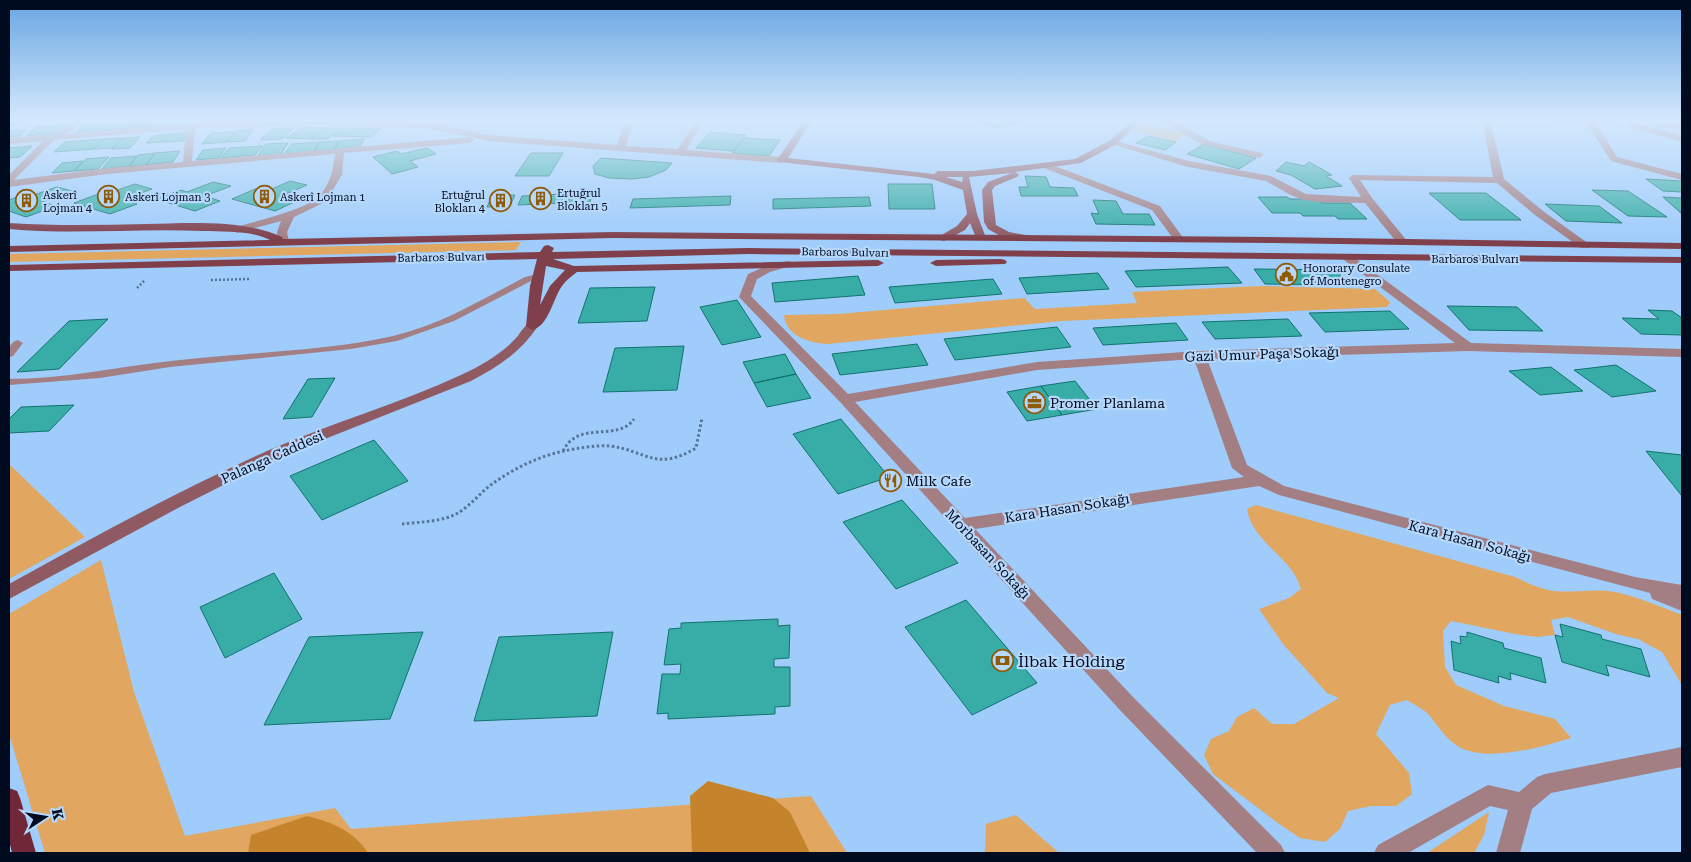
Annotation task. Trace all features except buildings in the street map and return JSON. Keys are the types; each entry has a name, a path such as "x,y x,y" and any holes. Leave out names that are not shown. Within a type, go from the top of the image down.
{"highway":[{"path":"9,798 24,853"}],"main road":[{"path":"9,226 56,229 172,227 237,230 272,236 284,242"},
{"name":"Barbaros Bulvarı","path":"9,249 541,236 1179,239 1682,246"},
{"path":"532,326 537,277 548,248 554,245 679,242 716,236"},
{"path":"888,262 902,259 907,253 903,246 892,237"},
{"path":"981,238 987,245 1003,252"},
{"name":"Barbaros Bulvarı","path":"9,268 545,254 749,251 1682,260"},
{"path":"545,254 550,263 574,269 888,262 999,263 1059,253"},
{"path":"532,326 542,314 554,286 574,269"}],"street":[{"path":"9,182 31,159"},
{"path":"186,164 187,159"},
{"path":"9,182 243,159"},
{"path":"237,230 289,215 321,200 336,175 339,159"},
{"path":"771,159 919,174 937,177 968,188"},
{"path":"919,174 973,174 1047,166 1080,159"},
{"path":"1171,159 1276,180 1296,194 1310,197 1368,200"},
{"path":"1495,159 1499,180"},
{"path":"1615,159 1682,178"},
{"path":"1029,238 1006,235 992,227 989,222 987,190 991,184 1003,179 1047,166 1156,208 1179,239"},
{"path":"973,174 966,179 972,214 981,238"},
{"path":"1402,242 1368,200 1354,178 1499,180 1539,213 1585,246"},
{"path":"944,238 961,228 972,214"},
{"path":"284,242 282,232 289,215"},
{"path":"1348,258 1468,347"},
{"name":"Morbasan Sokağı","path":"788,264 766,270 752,277 745,297 845,399 1126,703 1273,853"},
{"name":"Palanga Caddesi","path":"9,592 204,487 274,454 466,378 489,366 516,347 532,326"},
{"name":"Gazi Umur Paşa Sokağı","path":"845,399 1037,366 1199,355 1468,347 1682,353"},
{"name":"Kara Hasan Sokağı","path":"1199,355 1240,468 1279,490 1634,584 1682,592"},
{"name":"Kara Hasan Sokağı","path":"961,525 1261,480"},
{"path":"1634,584 1682,604"},
{"path":"1508,853 1522,803 1545,784 1682,757"},
{"path":"1386,853 1488,795 1522,803"}],"lane":[{"path":"9,382 100,375 170,364 351,346 397,338 451,319 528,279 537,277"},
{"path":"9,354 18,343"}],"path":[{"path":"402,524 446,518 458,512 492,484 520,466 563,451 607,446 625,449 650,460 672,459 696,448 702,418"},
{"path":"563,451 564,446 572,438 595,431 628,427 633,424 634,419"}],"shaded area":[{"path":"521,242 516,250 9,262 9,254"},
{"path":"1260,286 1375,289 1390,302 1387,307 1062,321 827,344 806,340 794,333 789,328 784,315 838,314 1024,298 1035,309 1137,303 1132,292"},
{"path":"9,464 85,537 9,579"},
{"path":"1256,505 1515,577 1544,589 1555,591 1609,591 1628,595 1682,615 1682,685 1662,652 1638,639 1616,634 1568,617 1551,620 1555,635 1537,637 1451,621 1443,631 1445,667 1456,685 1504,706 1555,719 1571,738 1516,752 1487,754 1473,752 1451,742 1427,713 1407,700 1390,705 1376,734 1409,773 1412,794 1396,806 1371,806 1348,811 1340,829 1325,842 1300,838 1213,774 1204,755 1211,739 1229,731 1237,717 1254,708 1272,724 1294,724 1339,698 1327,693 1283,644 1259,609 1289,598 1301,589 1290,568 1264,541 1251,521 1247,509"},
{"path":"101,560 134,692 185,836 335,808 351,829 811,796 847,853 45,853 9,734 9,614"},
{"path":"708,781 773,798 790,812 810,853 692,853 690,796"},
{"path":"1489,812 1484,835 1474,853 1427,853"},
{"path":"1016,815 1059,853 981,853 985,851 986,824"},
{"path":"307,816 342,828 356,839 368,853 248,853 251,835"}],"place":[{"name":"Askerî Lojman 3","path":"109,197"},
{"name":"Askerî Lojman 1","path":"264,197"},
{"name":"Ertuğrul Blokları 5","path":"541,199"},
{"name":"Askerî Lojman 4","path":"27,201"},
{"name":"Ertuğrul Blokları 4","path":"501,201"},
{"name":"Honorary Consulate of Montenegro","path":"1287,274"},
{"name":"Promer Planlama","path":"1034,403"},
{"name":"Milk Cafe","path":"890,481"},
{"name":"İlbak Holding","path":"1002,661"}]}
